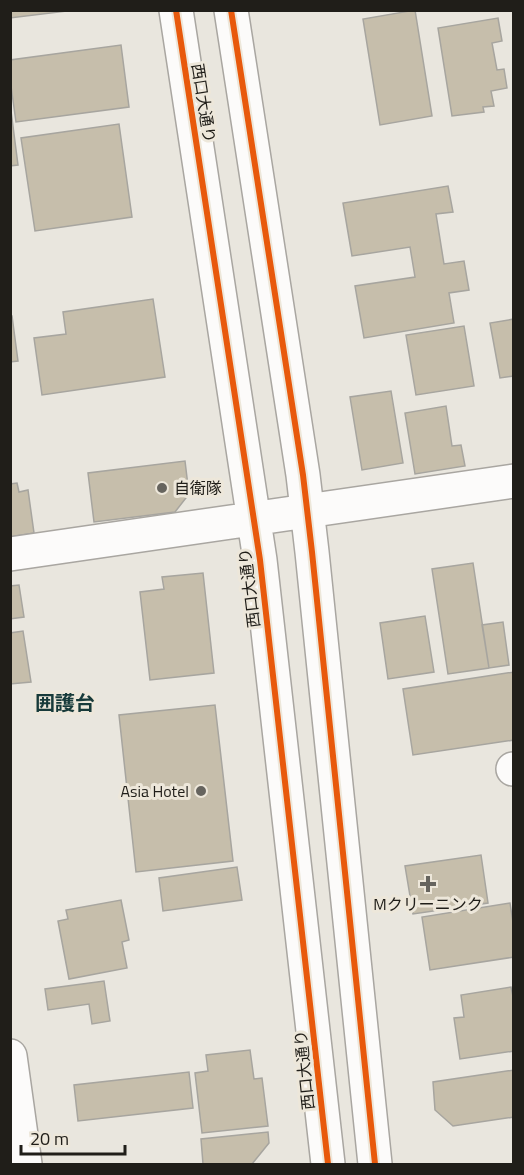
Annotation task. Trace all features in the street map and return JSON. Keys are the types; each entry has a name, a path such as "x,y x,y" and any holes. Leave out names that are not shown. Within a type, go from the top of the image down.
{"street":[{"name":"西口大通り","path":"176,10 262,572 328,1164"},
{"path":"231,10 303,475 375,1164"},
{"path":"10,554 513,481"},
{"path":"10,1056 25,1164"}],"building":[{"path":"10,10 75,10 10,18"},
{"path":"415,10 432,116 380,125 363,19"},
{"path":"498,18 502,41 492,43 497,70 504,69 507,88 491,91 494,106 483,107 484,112 452,116 438,28"},
{"path":"121,45 129,107 16,122 10,79 10,60"},
{"path":"10,103 18,165 10,166"},
{"path":"119,124 132,217 35,231 21,138"},
{"path":"448,186 453,212 436,214 444,264 464,261 469,290 449,293 454,323 364,338 355,286 415,277 410,247 352,256 343,203"},
{"path":"153,299 165,377 42,395 34,338 66,334 63,312"},
{"path":"10,316 12,316 18,361 10,362"},
{"path":"514,319 514,376 500,378 490,323"},
{"path":"464,326 474,386 416,395 406,335"},
{"path":"391,391 403,463 362,470 350,397"},
{"path":"446,406 452,446 461,445 465,466 415,474 405,413"},
{"path":"185,461 189,494 175,512 94,522 88,473"},
{"path":"17,483 19,492 28,490 34,533 10,537 10,484"},
{"path":"473,563 489,668 448,674 432,569"},
{"path":"203,573 214,673 150,680 140,592 164,589 162,577"},
{"path":"19,585 24,617 10,619 10,586"},
{"path":"425,616 434,672 388,679 380,623"},
{"path":"503,622 509,665 489,668 482,625"},
{"path":"23,631 31,682 10,684 10,633"},
{"path":"514,672 514,740 413,755 403,689"},
{"path":"215,705 233,861 136,872 119,715"},
{"path":"481,855 488,903 413,914 405,866"},
{"path":"237,867 242,900 163,911 159,878"},
{"path":"121,900 129,940 122,942 127,968 69,979 58,921 68,919 66,910"},
{"path":"510,903 514,929 514,957 430,970 422,917"},
{"path":"104,981 110,1021 92,1024 89,1004 48,1010 45,989"},
{"path":"511,987 514,1001 514,1051 460,1059 454,1018 464,1017 461,995"},
{"path":"250,1050 254,1079 262,1078 268,1126 202,1133 195,1073 208,1071 206,1055"},
{"path":"514,1070 514,1117 453,1126 435,1110 433,1082"},
{"path":"189,1072 193,1108 78,1121 74,1085"},
{"path":"268,1132 269,1143 252,1164 203,1164 201,1139"}],"cycle path":[{"path":"176,10 260,560 328,1164"},
{"path":"231,10 303,475 375,1164"}],"place":[{"name":"自衛隊","path":"162,488"},
{"name":"Asia Hotel","path":"201,791"},
{"name":"Mクリーニンク","path":"428,884"}],"district":[{"name":"囲護台","path":"65,702"}]}
